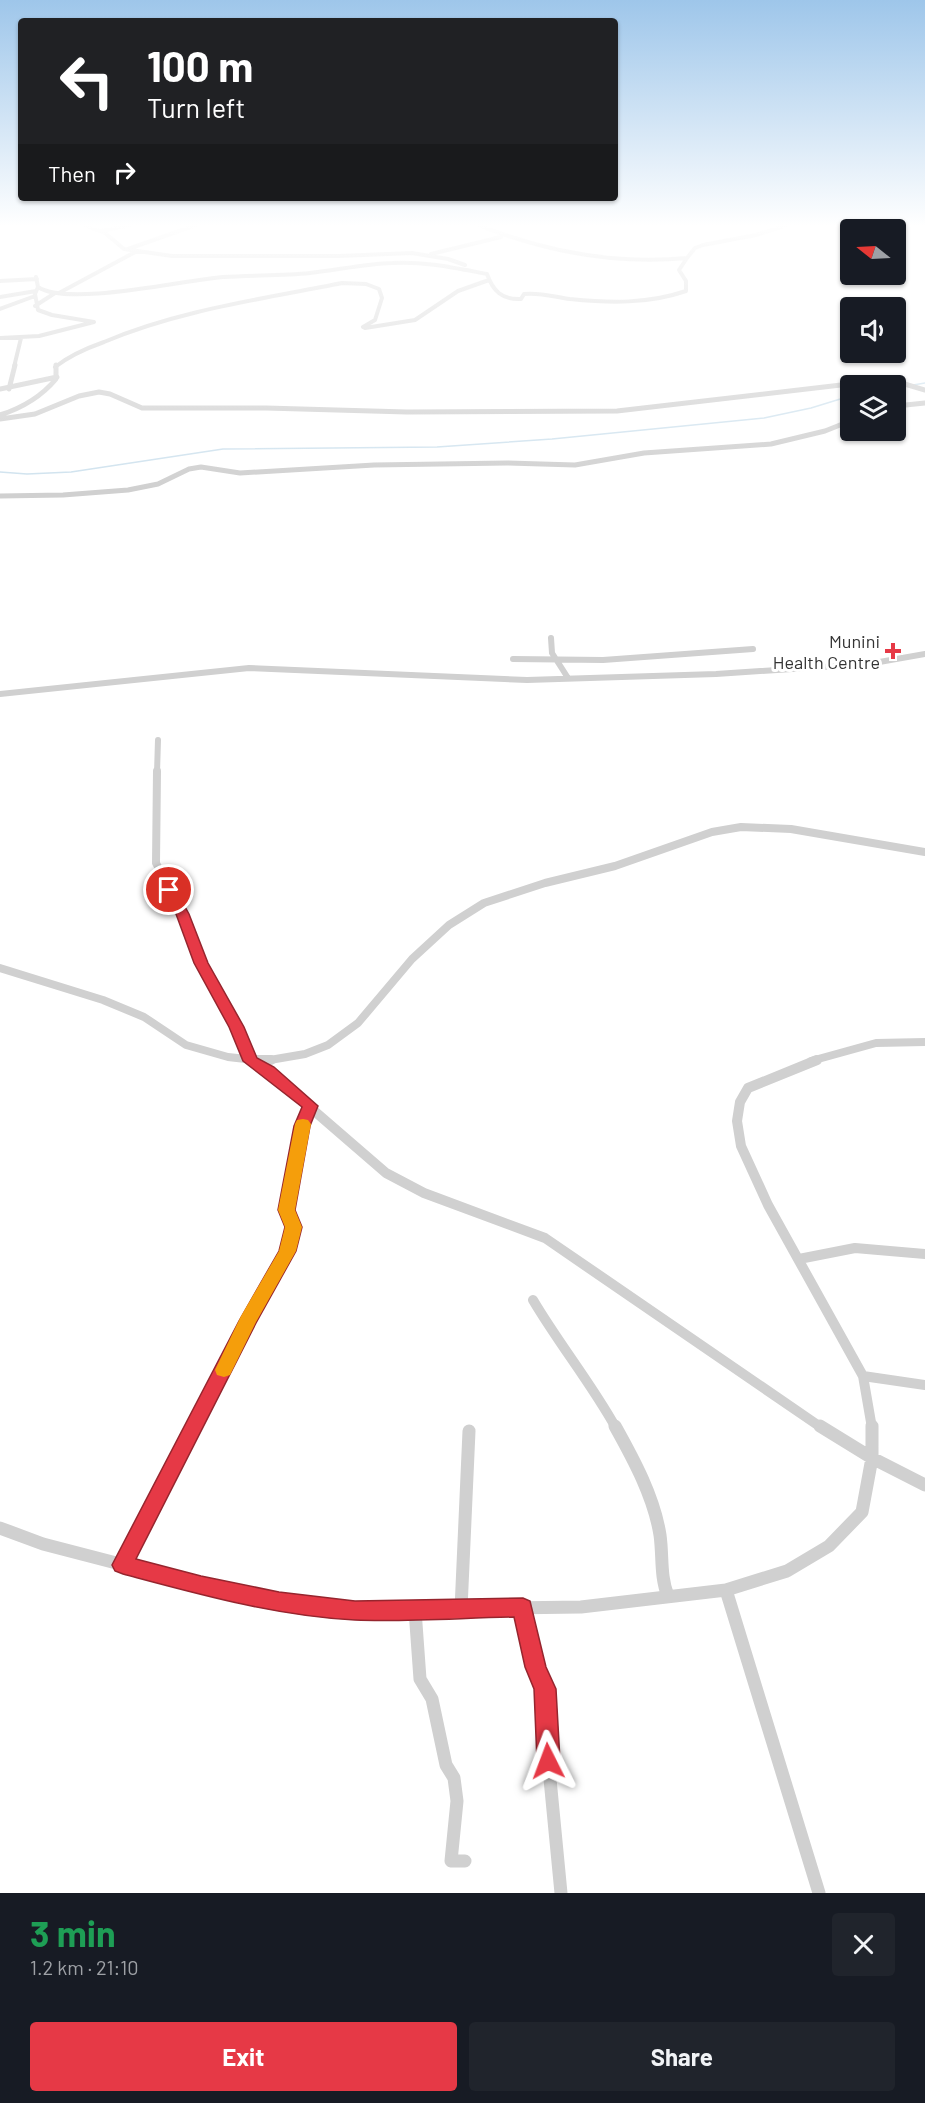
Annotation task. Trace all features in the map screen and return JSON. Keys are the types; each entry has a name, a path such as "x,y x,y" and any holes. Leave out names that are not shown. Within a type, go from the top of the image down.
{"street":[{"path":"0,343 2,338 44,335 94,322 47,313"},
{"path":"0,417 27,405 53,383 57,376 55,366 81,351 140,327 194,313"},
{"path":"377,313 375,320 363,327 372,328 416,320 426,313"},
{"path":"9,389 21,338"},
{"path":"0,389 9,389 57,376"},
{"path":"0,417 36,413 67,400 99,392 115,396 126,405 148,409 266,408 407,412 647,409 858,382 898,382 925,390"},
{"path":"906,405 925,403"},
{"path":"0,496 63,495 128,490 158,484 189,469 201,467 240,473 375,465 575,465 644,453 771,444 825,431 840,425"},
{"path":"551,638 550,649 568,678"},
{"path":"513,659 556,662 675,657 753,649"},
{"path":"0,694 249,668 519,680 868,664 925,654"},
{"path":"675,657 684,665 687,674"},
{"path":"158,740 156,863 182,914 201,963 237,1027 251,1061 268,1071 386,1173 417,1190 545,1238 738,1373 814,1423 872,1458 925,1485"},
{"path":"0,968 103,1000 144,1017 186,1045 217,1055 251,1061 305,1054 328,1045 358,1023 418,952 462,915 484,903 564,878 615,866 712,832 741,827 791,829 925,852"},
{"path":"0,1528 44,1544 201,1585 279,1601 355,1610 581,1607 726,1590 787,1571 829,1546 862,1512 872,1458 872,1423 863,1376 768,1205 741,1146 737,1121 740,1102 748,1088 802,1064 876,1044 925,1042"},
{"path":"123,1565 248,1321 288,1251 294,1227 287,1210 302,1126 310,1106"},
{"path":"799,1259 855,1248 925,1254"},
{"path":"532,1300 571,1362 594,1389 639,1468 660,1534 664,1586 668,1596"},
{"path":"863,1376 925,1385"},
{"path":"461,1609 466,1539 464,1480 469,1431"},
{"path":"726,1590 819,1893"},
{"path":"523,1608 536,1667 545,1689 547,1748 561,1893"},
{"path":"415,1610 420,1679 432,1699 446,1765 454,1778 457,1801 451,1861 465,1861"}],"waterway":[{"path":"913,385 925,383"},
{"path":"0,472 27,474 71,472 223,449 437,447 552,439 764,418 840,399"}],"slow traffic":[{"path":"224,1370 248,1321 288,1251 294,1227 287,1210 303,1124"}],"place":[{"name":"Munini Health Centre","path":"893,651"}],"route":[{"path":"169,890 182,914 201,963 237,1027 251,1061 268,1071 310,1106 302,1126 287,1210 294,1227 288,1251 207,1399 123,1565 201,1585 279,1601 355,1610 523,1608 536,1667 545,1689 548,1761"}]}
